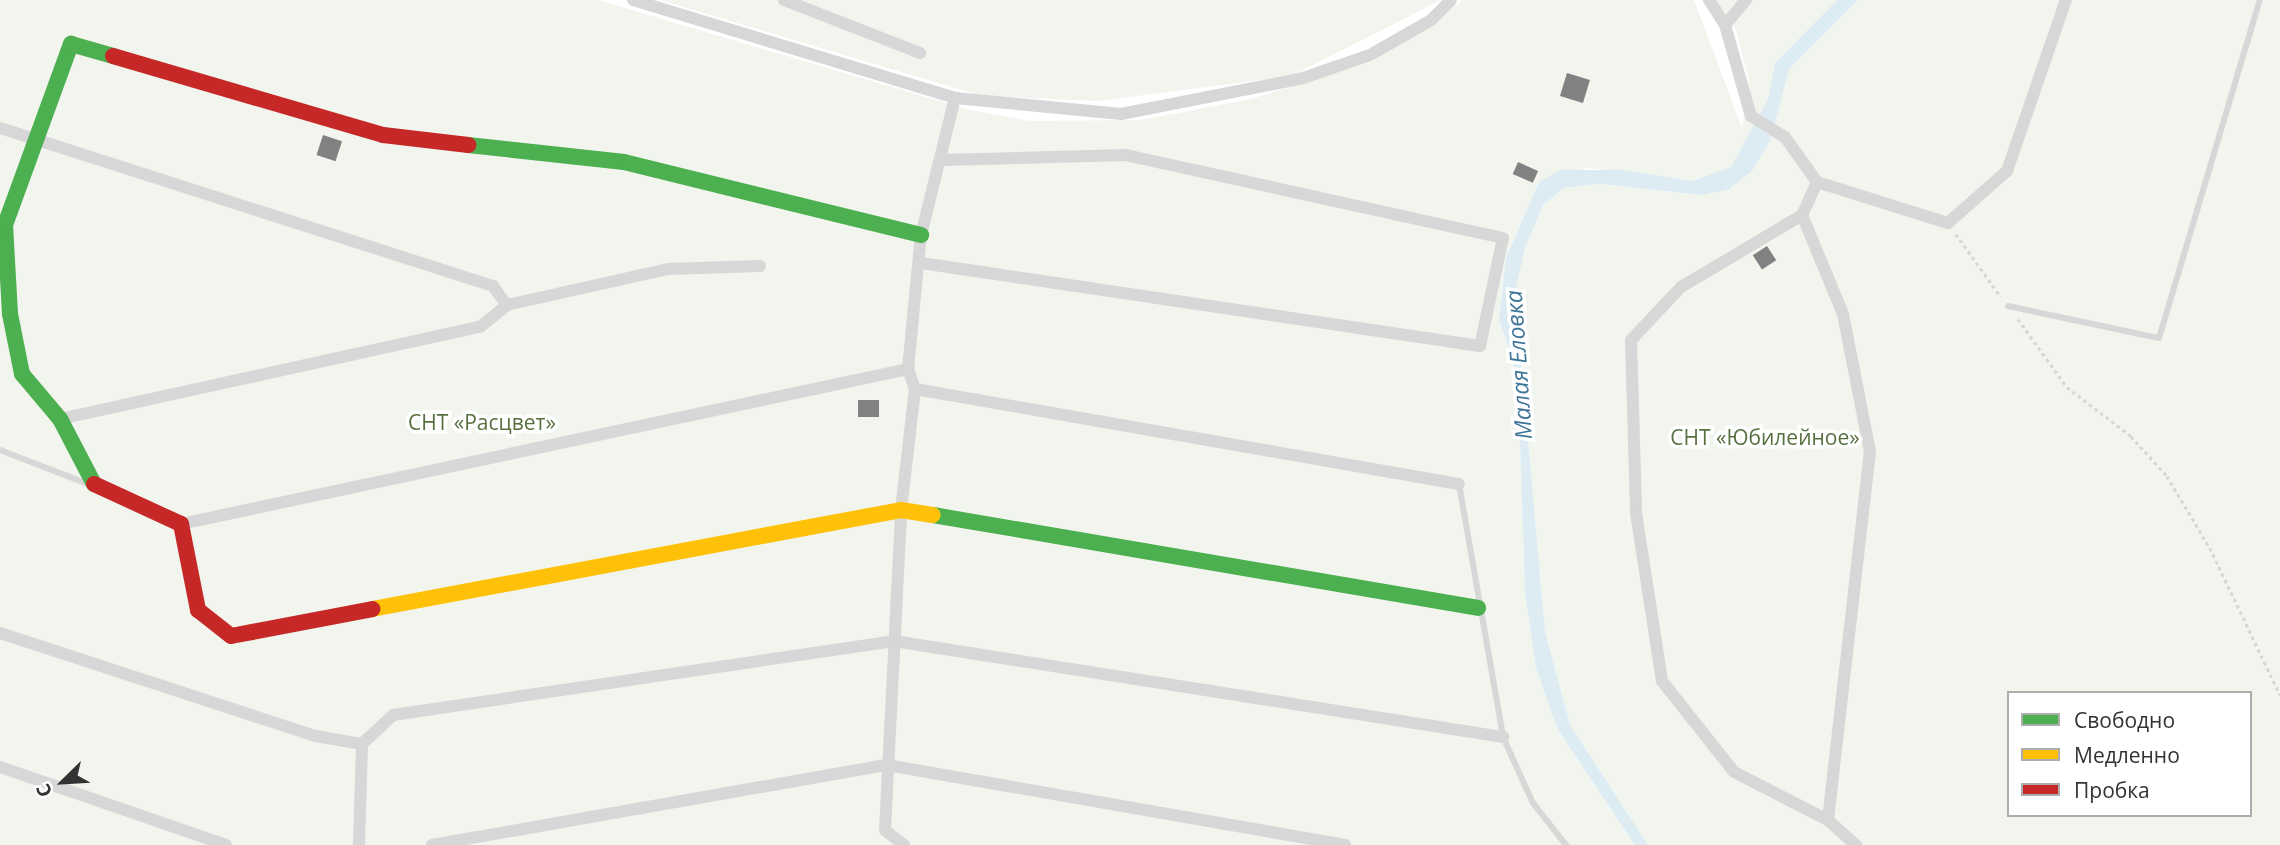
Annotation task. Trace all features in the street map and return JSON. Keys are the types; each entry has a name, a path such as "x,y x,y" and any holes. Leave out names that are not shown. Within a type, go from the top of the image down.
{"street":[{"path":"632,0 955,98 1121,114 1300,79 1370,55 1431,20 1451,0"},
{"path":"784,0 920,53"},
{"path":"1709,0 1725,24 1751,116 1785,137 1817,182 1948,223 2007,171 2066,0"},
{"path":"1725,24 1746,0"},
{"path":"908,369 181,524 96,488 60,419 22,374 10,314 5,225 33,139 71,44 383,135 624,162 921,234"},
{"path":"905,845 884,830 901,510 915,389 908,369 921,263 921,234 943,160 955,98"},
{"path":"0,128 493,286 507,305"},
{"path":"921,263 1480,346 1503,238 1126,155 943,160"},
{"path":"1817,182 1802,215 1681,287 1631,340 1636,513 1662,681 1734,772 1828,820 1856,845"},
{"path":"1802,215 1843,314 1870,451 1828,820"},
{"path":"60,419 480,327 507,305 668,269 760,266"},
{"path":"915,389 1459,484"},
{"path":"181,524 198,610 231,636 901,510 1478,608"},
{"path":"0,633 316,736 362,744"},
{"path":"359,845 362,744 393,715 894,640 1503,737"},
{"path":"432,845 887,765 1345,845"},
{"path":"0,767 226,845"}],"lane":[{"path":"2008,306 2159,338 2260,0"},
{"path":"0,450 96,488"},
{"path":"1459,484 1478,608 1503,737 1533,803 1566,845"}],"path":[{"path":"1948,223 2067,387 2131,436 2167,476 2210,548 2280,695"}],"green space":[{"name":"СНТ «Расцвет»","path":"0,0 598,0 966,109 1029,121 1141,120 1251,99 1373,61 1463,0 1694,0 1742,128 1749,81 1736,30 1716,0 1837,0 1775,63 1768,99 1731,167 1694,181 1588,168 1539,182 1506,258 1499,320 1513,359 1519,412 1525,593 1536,668 1557,728 1635,845 0,845"},
{"path":"660,0 1441,0 1291,76 1098,101 982,96"},
{"name":"СНТ «Юбилейное»","path":"1858,0 2280,0 2280,845 1648,845 1570,725 1545,631 1515,293 1525,248 1543,205 1564,188 1600,184 1702,195 1771,139 1789,69"}],"water":[{"name":"Малая Еловка","path":"1837,0 1858,0 1789,69 1771,139 1752,171 1729,189 1702,195 1600,184 1564,188 1543,205 1525,248 1515,293 1545,631 1570,725 1648,845 1635,845 1557,728 1536,668 1525,593 1519,412 1513,359 1499,320 1506,258 1539,182 1561,170 1622,170 1693,181 1731,167 1768,99 1775,63"}],"building":[{"path":"1567,73 1590,80 1583,103 1560,96"},
{"path":"323,135 342,141 336,161 317,155"},
{"path":"1518,162 1538,171 1533,183 1513,174"},
{"path":"1767,246 1776,260 1762,270 1753,255"},
{"path":"858,400 879,400 879,417 858,417"}],"traffic: fast":[{"path":"94,484 60,419 22,374 10,314 5,225 71,44 113,56"},
{"path":"468,145 624,162 921,235"},
{"path":"933,515 1478,608"}],"traffic: slow":[{"path":"372,609 901,510 933,515"}],"traffic: jam":[{"path":"113,56 383,135 468,145"},
{"path":"94,484 181,524 198,610 231,636 372,609"}]}
